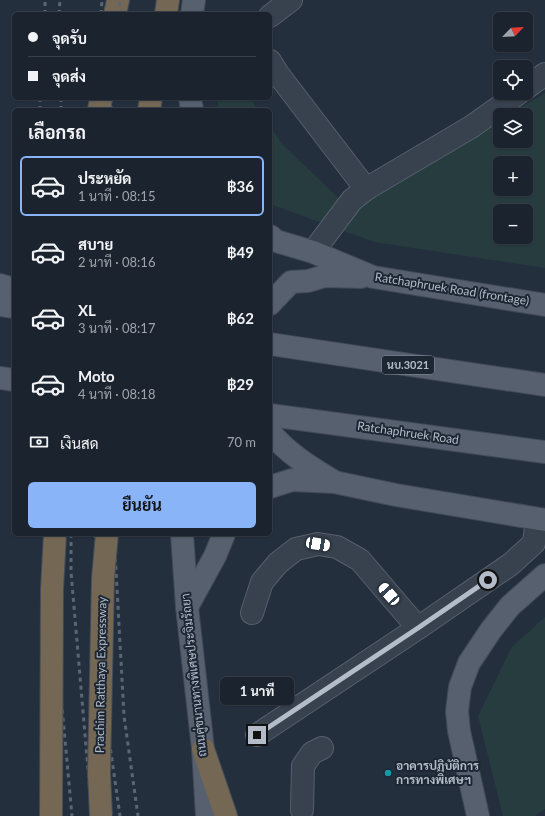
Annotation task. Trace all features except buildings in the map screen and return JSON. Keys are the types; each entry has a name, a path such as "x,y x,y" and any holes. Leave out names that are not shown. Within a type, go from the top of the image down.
{"highway":[{"path":"115,12 118,0"},
{"path":"166,12 168,0"},
{"path":"51,816 52,589 55,536"},
{"name":"Prachim Ratthaya Expressway","path":"101,816 99,773 103,578 106,536"},
{"path":"202,749 226,816"}],"main road":[{"path":"192,12 194,0"},
{"name":"Ratchaphruek Road (frontage)","path":"272,238 276,241 313,252 373,277 545,305"},
{"path":"272,302 291,282 308,281 325,276 373,277"},
{"path":"0,285 12,288"},
{"path":"0,305 12,307"},
{"name":"นบ.3021","path":"272,344 545,385"},
{"path":"0,378 12,380"},
{"name":"Ratchaphruek Road","path":"272,414 545,452"},
{"path":"272,434 278,442 301,460 334,482"},
{"path":"272,486 292,480 334,482 396,495 541,519"},
{"name":"ถนนคู่ขนานทางพิเศษประจิมรัถยา","path":"182,536 187,607 202,749 207,816"},
{"path":"187,607 215,556 223,536"},
{"path":"478,816 459,732 457,711 460,687 468,663 491,630 510,606 545,575"}],"street":[{"path":"272,14 291,0"},
{"path":"272,64 278,74 366,189"},
{"path":"533,83 545,74"},
{"path":"313,252 352,200 366,189 471,127 508,100"},
{"path":"257,735 511,564 534,543 541,519"},
{"path":"252,613 262,582 278,563 296,549 318,544 337,547 360,560 418,628"},
{"path":"297,814 303,766 312,753 322,748"}],"green space":[{"path":"545,93 545,268 374,242 272,205 272,129 281,143 351,210 493,124 493,148 533,148 533,108 520,108"},
{"path":"217,100 251,100 257,108 219,108"},
{"path":"545,617 545,809 535,816 503,816 478,716 512,647"}],"railway":[{"path":"45,0 45,12"},
{"path":"59,12 60,0"},
{"path":"101,12 102,0"},
{"path":"119,12 120,0"},
{"path":"40,100 40,108"},
{"path":"61,100 61,108"},
{"path":"93,100 93,108"},
{"path":"111,100 111,108"},
{"path":"53,536 61,696 72,816"},
{"path":"71,536 71,572 92,816"},
{"path":"95,536 106,718 120,816"},
{"path":"114,536 124,716 138,816"}],"place":[{"name":"อาคารปฏิบัติการ การทางพิเศษฯ","path":"388,773"}],"route":[{"path":"257,735 488,580"}]}
